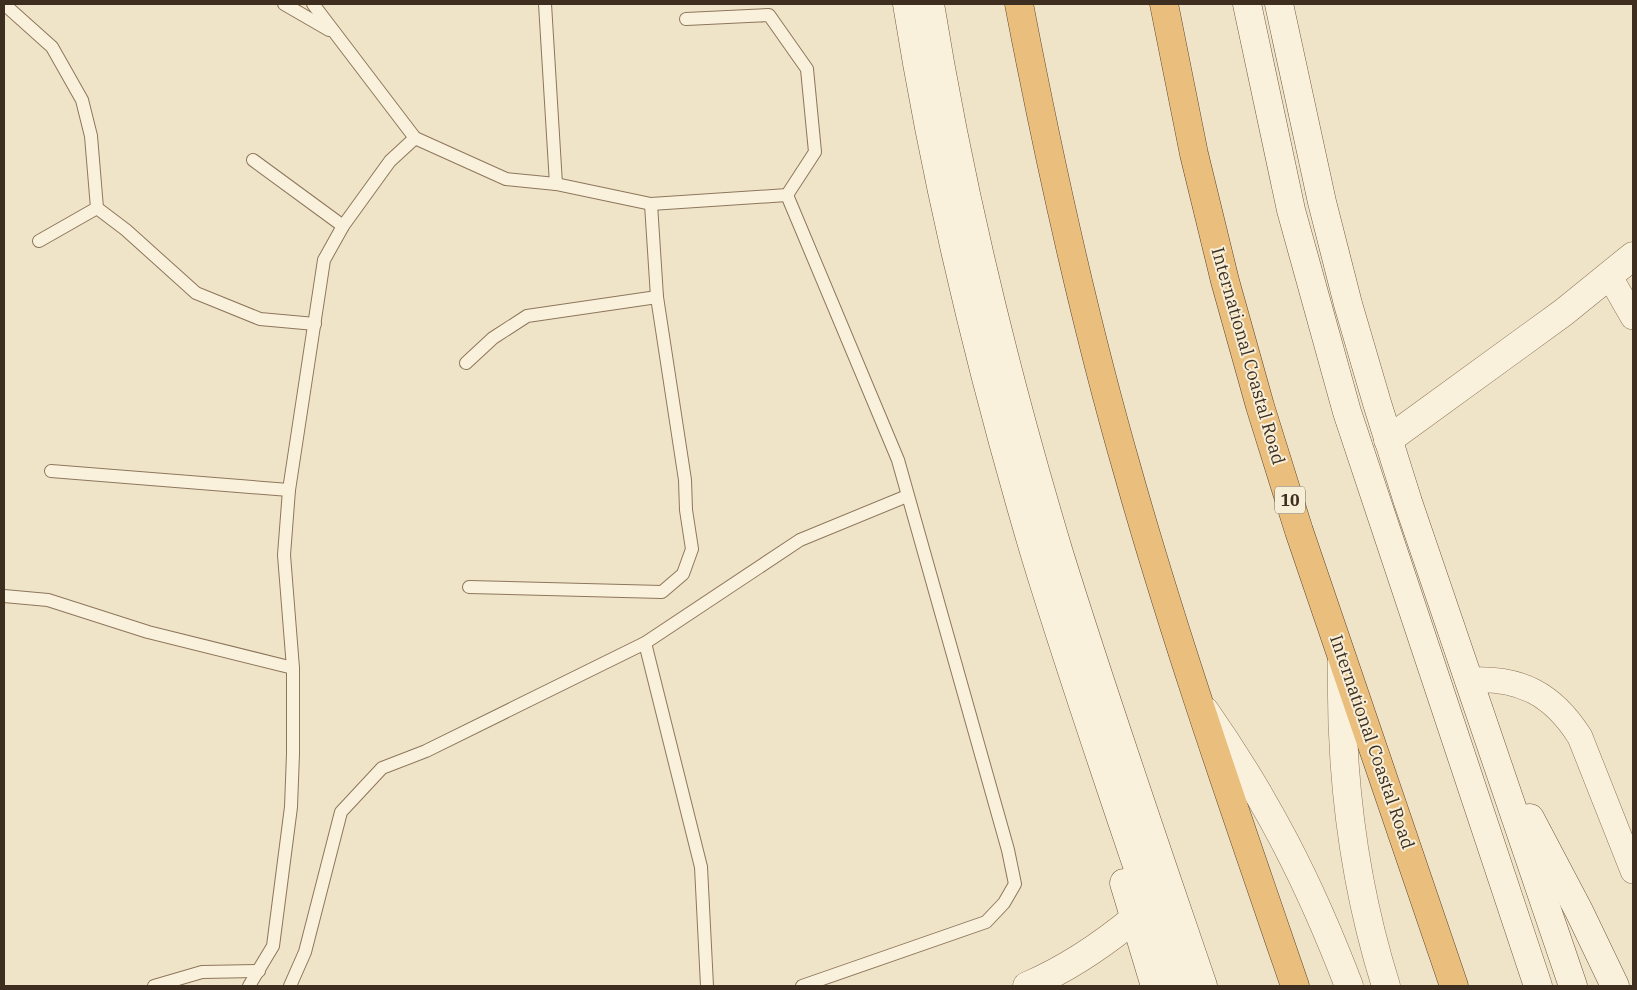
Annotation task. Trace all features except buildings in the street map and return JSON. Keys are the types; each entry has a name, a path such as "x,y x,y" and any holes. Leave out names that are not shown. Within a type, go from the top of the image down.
{"highway":[{"path":"1020,4 1058,194 1095,350 1156,567 1198,702 1294,986"},
{"name":"International Coastal Road","path":"1164,4 1194,154 1232,307 1260,406 1299,530 1454,986"}],"main road":[{"path":"907,4 936,161 966,294 1004,445 1077,687 1178,986"},
{"path":"930,4 959,157 988,289 1022,420 1059,551 1099,680 1203,986"},
{"path":"1247,4 1291,210 1347,412 1538,986"},
{"path":"1279,4 1322,202 1348,304 1388,440 1573,986"},
{"path":"1388,440 1610,276 1633,256"},
{"path":"1342,654 1341,719 1345,784 1353,848 1366,912 1386,986"},
{"path":"1077,687 1110,834 1155,986"},
{"path":"1198,702 1236,756 1278,827 1323,919 1349,986"},
{"path":"1501,770 1546,847 1615,986"},
{"path":"1027,986 1057,974 1084,957 1135,918"}],"street":[{"path":"1610,276 1633,317"},
{"path":"1470,680 1488,679 1524,686 1556,706 1569,720 1580,737 1633,871"}],"lane":[{"path":"4,4 52,47 82,100 91,136 97,208 126,230 196,293 260,319 315,324"},
{"path":"284,4 333,33"},
{"path":"313,4 333,33 415,138 506,179 556,184 651,204 787,194"},
{"path":"545,4 556,184"},
{"path":"686,19 768,15 807,69 815,152 787,194"},
{"path":"249,986 273,946 291,807 293,668 284,555 289,490 324,260 343,226 390,161 415,138"},
{"path":"253,160 343,226"},
{"path":"787,194 898,460 1008,850 1015,884 1004,903 986,922 802,986"},
{"path":"469,587 662,592 683,574 692,549 686,510 685,480 657,297 651,204"},
{"path":"39,241 97,208"},
{"path":"466,364 494,338 527,316 657,297"},
{"path":"51,471 289,490"},
{"path":"290,986 305,952 341,812 382,768 426,751 645,643 800,540 907,496"},
{"path":"4,596 48,600 148,632 293,668"},
{"path":"645,643 701,867 707,986"},
{"path":"154,986 202,972 259,972"}]}
